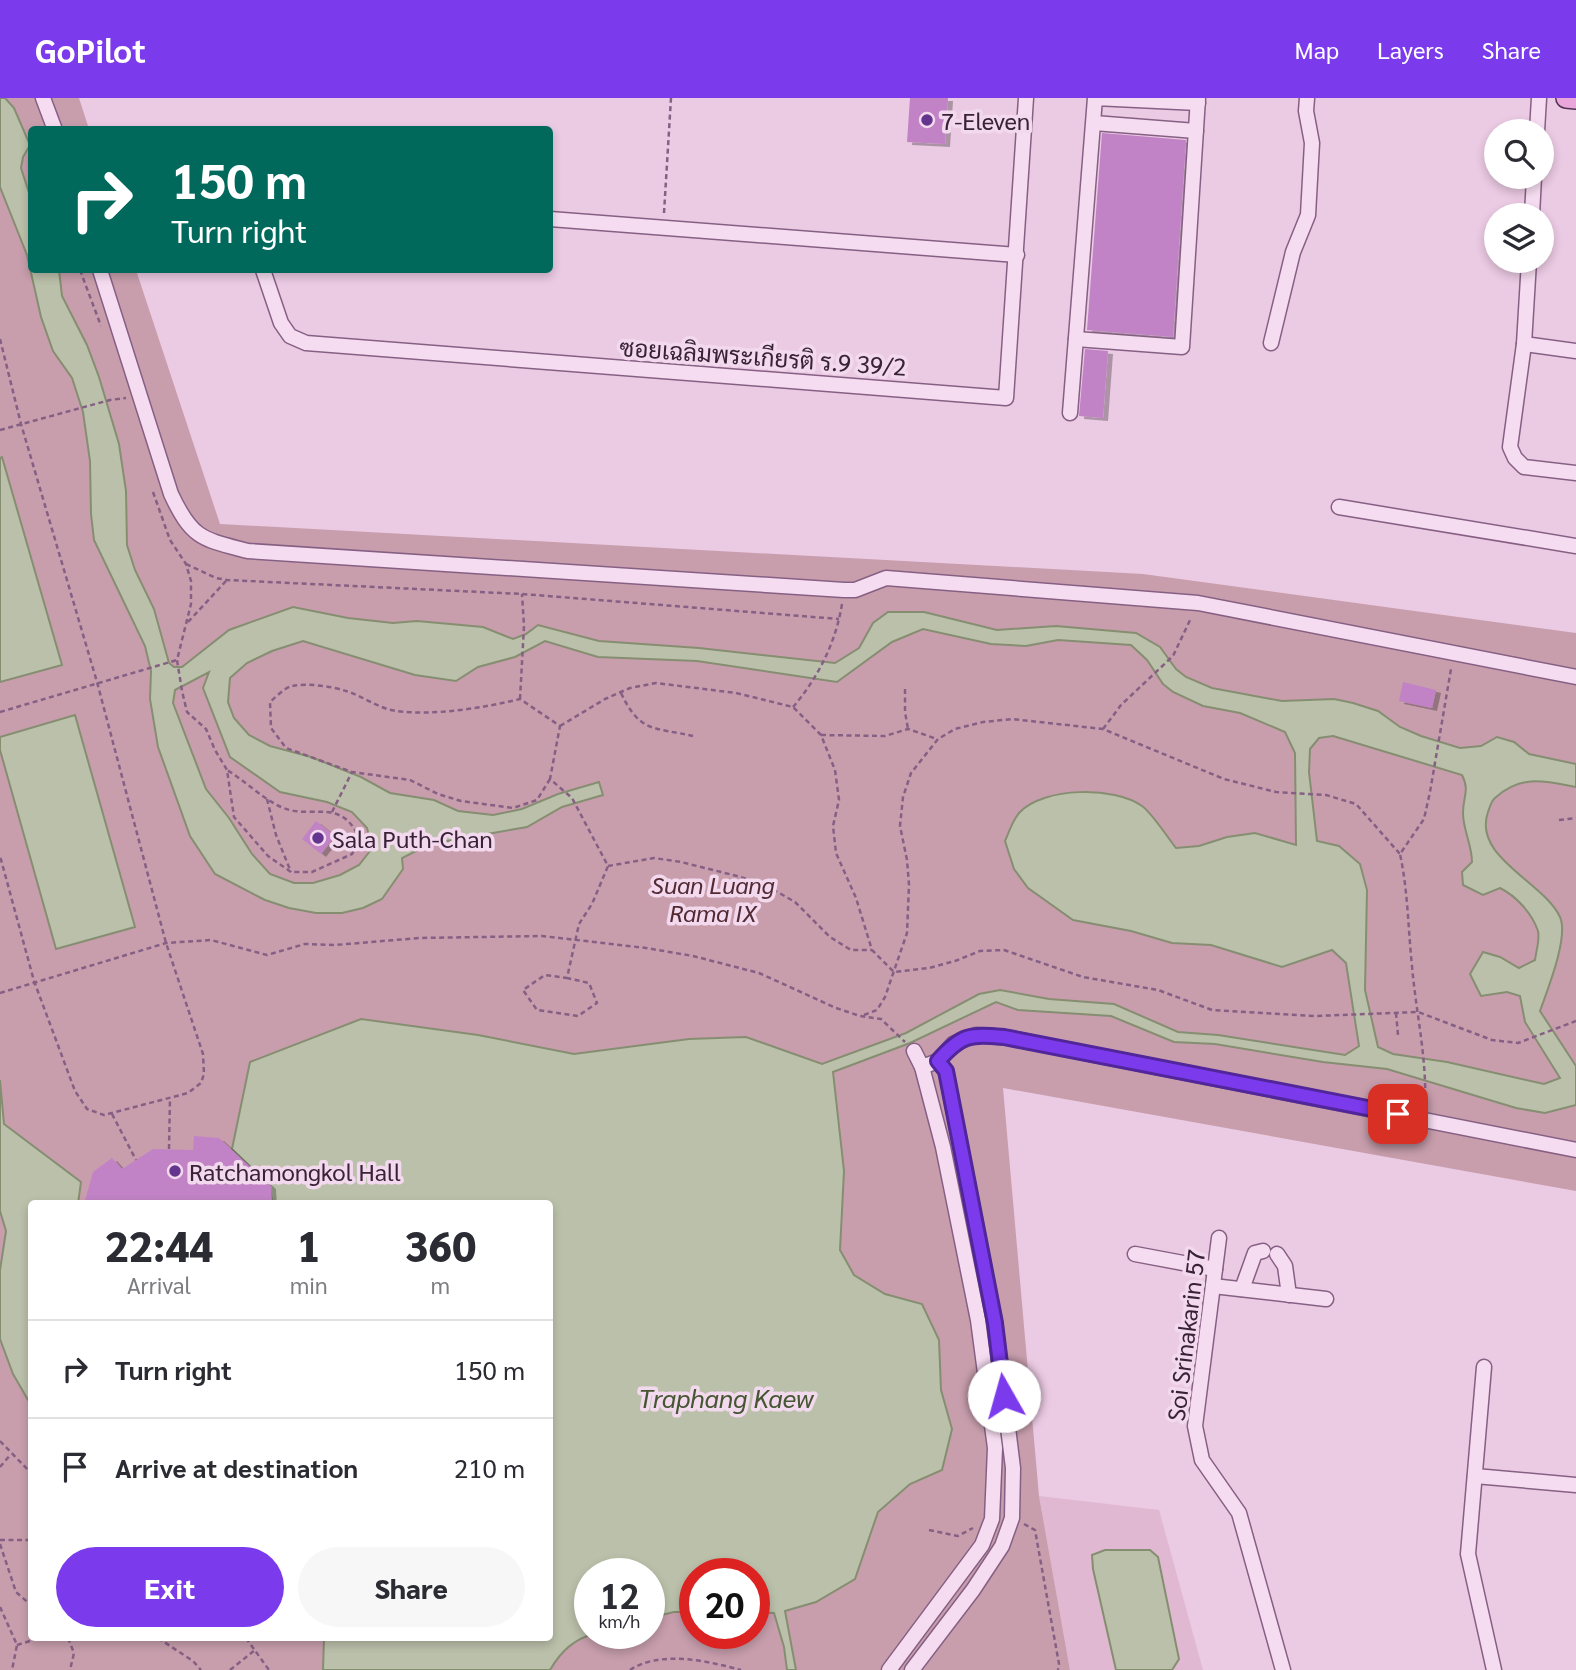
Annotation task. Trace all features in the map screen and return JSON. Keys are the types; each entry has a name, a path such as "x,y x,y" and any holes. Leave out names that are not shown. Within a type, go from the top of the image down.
{"main road":[{"path":"1566,98 1576,99"}],"street":[{"path":"43,98 54,126"},
{"name":"ซอยเฉลิมพระเกียรติ ร.9 39/2","path":"264,273 281,323 290,337 306,343 1006,398 1026,98"},
{"path":"1070,412 1095,98 1198,101 1182,347 1076,339"},
{"path":"1271,343 1293,252 1308,215 1312,142 1306,111 1307,98"},
{"path":"1538,119 1539,98"},
{"path":"1094,123 1196,131"},
{"path":"553,219 1017,255"},
{"path":"101,273 171,494 183,519 201,537 248,551 844,590 855,590 886,578 1198,603 1576,677"},
{"path":"1528,273 1524,344 1510,447 1515,458 1524,467 1576,473"},
{"path":"1524,344 1576,351"},
{"path":"1339,507 1576,546"},
{"path":"922,1068 938,1061 953,1044 976,1035 1004,1037 1576,1150"},
{"path":"889,1670 982,1545 992,1519 995,1448 978,1320 943,1147 922,1068 914,1051"},
{"path":"912,1670 973,1590 1002,1546 1012,1518 1013,1468 995,1323 946,1071 938,1061"},
{"name":"Soi Srinakarin 57","path":"1219,1238 1195,1426 1202,1460 1239,1513 1283,1670"},
{"path":"1242,1289 1255,1253 1270,1253 1284,1266 1289,1295"},
{"path":"1135,1254 1215,1269"},
{"path":"1213,1286 1326,1299"},
{"path":"1484,1367 1468,1554 1494,1670"},
{"path":"1475,1476 1576,1485"}],"path":[{"path":"663,228 671,98"},
{"path":"0,339 21,424 97,682 166,943 203,1054 204,1074 201,1083 188,1093 104,1115 87,1109 75,1091 34,981 0,856"},
{"path":"0,430 110,400 127,398"},
{"path":"153,491 170,540 186,564 191,581 191,604 176,661 187,712 206,729 228,770 283,808 333,810 356,830 360,841 352,854 312,872 291,872 268,856 234,817 228,770"},
{"path":"186,564 216,578 227,580 522,594 839,619"},
{"path":"186,625 227,580"},
{"path":"793,707 826,657 839,619 844,590"},
{"path":"520,699 524,626 522,594"},
{"path":"1103,729 1121,705 1173,656 1198,603"},
{"path":"1400,854 1424,819 1449,675 1456,655"},
{"path":"0,712 176,661"},
{"path":"560,726 520,699 482,708 395,711 370,704 346,691 320,686 290,686 270,702 271,728 286,748 352,772 410,780 438,794 461,801 513,808 537,800 550,779 560,726 630,688 656,683 736,694 793,707 821,735 835,770 839,800 833,826 836,853 856,898 872,950 894,972 907,972 955,961 979,951 1004,950 1083,978 1158,990 1212,1010 1341,1015 1418,1012 1492,1040 1518,1043 1576,1021"},
{"path":"905,689 908,729"},
{"path":"621,693 630,712 642,724 693,736"},
{"path":"860,1016 877,1010 886,997 907,933 907,860 900,826 902,797 911,774 938,739 955,729 1012,719 1103,729 1224,779 1252,787 1326,795 1356,804 1400,854 1407,888 1412,967 1423,1051 1424,1119"},
{"path":"821,735 885,736 908,729 938,739"},
{"path":"333,810 352,772"},
{"path":"550,779 572,798 608,866"},
{"path":"266,796 276,835 291,872"},
{"path":"1559,820 1576,818"},
{"path":"608,866 654,858 741,877 769,887 795,902 830,937 851,950 872,950"},
{"path":"567,978 579,923 592,904 608,866"},
{"path":"0,993 166,943 211,940 267,955 305,944 335,945 433,938 575,938 693,956 759,973 860,1016 881,1019 914,1051"},
{"path":"545,975 567,978 589,983 597,1003 578,1016 537,1010 523,990 545,975"},
{"path":"1396,1013 1398,1035"},
{"path":"169,1149 170,1098"},
{"path":"112,1113 136,1160"},
{"path":"0,1441 28,1470"},
{"path":"0,1467 11,1454"},
{"path":"1012,1518 1035,1530 1058,1670"},
{"path":"929,1530 958,1536 992,1519"},
{"path":"28,1540 0,1542 16,1592 28,1602"},
{"path":"0,1607 17,1645 12,1670"},
{"path":"17,1645 30,1641"},
{"path":"69,1641 74,1653 70,1670"},
{"path":"163,1641 193,1661 201,1670"},
{"path":"248,1641 269,1670"},
{"path":"230,1670 255,1650"},
{"path":"630,1670 665,1659 689,1660 741,1670"}],"shaded area":[{"path":"1039,1496 1159,1510 1203,1670 1070,1670"}],"green space":[{"name":"Suan Luang Rama IX","path":"0,98 79,98 88,126 28,126 28,273 137,273 220,524 1143,574 1576,633 1576,1191 1003,1088 1039,1496 1070,1670 0,1670"}],"water":[{"name":"Traphang Kaew","path":"0,98 5,98 14,108 28,140 21,168 28,190 28,259 0,187"},
{"name":"Traphang Kaew","path":"31,273 59,273 62,296 87,345 99,377 119,444 126,491 127,545 135,570 154,609 169,663 174,667 182,667 229,630 293,607 348,618 393,623 417,621 483,627 513,639 538,625 599,641 699,648 835,663 859,648 873,623 888,612 924,612 997,630 1056,626 1136,633 1160,647 1176,669 1186,677 1212,688 1282,701 1334,699 1378,711 1400,727 1460,748 1481,746 1497,737 1514,742 1529,754 1576,764 1576,787 1534,781 1514,785 1505,790 1492,802 1486,828 1490,842 1500,856 1552,904 1560,917 1562,937 1540,1011 1576,1066 1576,1105 1545,1113 1516,1108 1387,1069 1323,1062 1215,1044 1174,1042 1111,1016 1018,1010 996,1002 910,1043 833,1072 844,1171 840,1250 854,1275 885,1294 922,1304 939,1340 941,1390 952,1429 942,1470 910,1484 878,1512 855,1579 816,1602 785,1611 796,1670 787,1670 784,1647 774,1613 770,1613 770,1558 679,1558 679,1612 665,1614 665,1558 574,1558 574,1644 559,1657 550,1670 323,1670 324,1641 553,1641 553,1200 272,1200 270,1186 232,1149 250,1062 361,1019 478,1035 574,1054 689,1039 746,1037 822,1064 906,1033 979,994 1000,990 1049,999 1114,1004 1178,1032 1218,1035 1345,1055 1359,1046 1346,963 1332,950 1282,967 1211,945 1172,943 1131,931 1073,920 1028,888 1014,869 1005,841 1020,812 1031,804 1045,798 1079,792 1130,799 1146,809 1176,848 1199,846 1227,837 1255,833 1296,845 1295,753 1285,732 1240,713 1203,706 1173,692 1163,684 1147,660 1131,645 1058,640 1026,646 991,644 923,629 892,642 837,682 697,661 598,657 545,641 515,657 478,667 456,681 415,675 303,641 272,651 247,663 230,678 228,702 234,718 249,735 270,746 311,757 361,777 390,793 434,800 458,811 493,815 522,809 558,794 599,782 603,795 562,807 527,827 430,844 402,858 403,869 382,899 363,908 342,913 316,913 265,900 215,874 190,836 158,747 150,699 151,671 145,646 94,540 90,461 83,412 72,378 53,351 41,317","holes":["209,672 203,688 230,757 280,792 327,802 352,812 367,828 370,840 377,842 359,865 340,875 313,883 294,883 270,874 252,854 206,789 173,703 175,690","1333,736 1462,775 1466,790 1463,819 1472,862 1462,872 1463,885 1483,895 1500,888 1506,891 1528,912 1538,934 1535,960 1519,968 1500,957 1483,952 1470,974 1481,996 1507,992 1520,996 1525,1022 1560,1078 1544,1084 1447,1062 1393,1054 1378,1047 1365,990 1367,890 1360,864 1339,846 1317,841 1309,772 1310,749 1319,738"]},
{"path":"2,457 62,665 0,682 0,458"},
{"path":"75,715 135,927 56,949 0,750 0,737"},
{"path":"0,1080 4,1124 81,1182 79,1200 28,1200 28,1400 13,1374 0,1339 0,1270 6,1231 0,1211"},
{"path":"1105,1550 1150,1550 1158,1557 1179,1659 1172,1670 1116,1670 1093,1569 1092,1555"}],"building":[{"name":"7-Eleven","path":"910,98 948,98 945,144 907,142"},
{"path":"1102,133 1186,140 1173,337 1087,330"},
{"path":"1085,349 1108,351 1103,418 1079,416"},
{"path":"1403,682 1436,690 1432,708 1399,701"},
{"name":"Sala Puth-Chan","path":"316,821 335,836 321,854 302,839"},
{"name":"Ratchamongkol Hall","path":"194,1136 219,1138 271,1186 272,1200 85,1200 93,1172 112,1158 122,1169 153,1149 193,1150"}],"place":[{"name":"7-Eleven","path":"927,120"},
{"name":"Sala Puth-Chan","path":"318,838"},
{"name":"Ratchamongkol Hall","path":"175,1171"}],"route":[{"path":"1004,1396 995,1323 946,1071 938,1061 953,1044 976,1035 1004,1037 1398,1114"}]}
